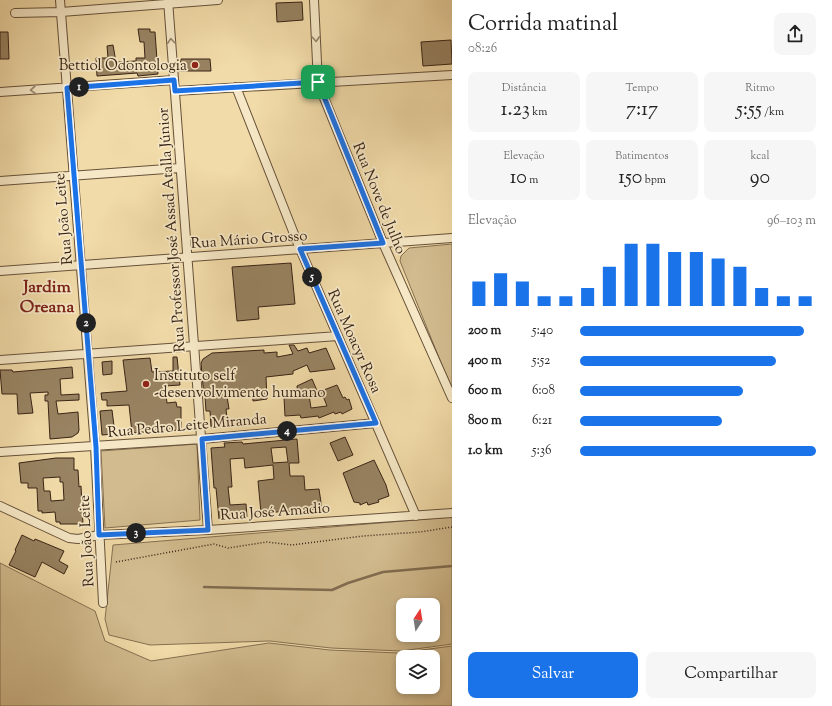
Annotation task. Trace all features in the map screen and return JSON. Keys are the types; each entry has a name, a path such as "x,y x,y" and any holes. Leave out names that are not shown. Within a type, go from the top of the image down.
{"street":[{"name":"Rua João Leite","path":"60,0 96,447 103,603"},
{"path":"15,13 61,12 168,2 218,0"},
{"name":"Rua Nove de Julho","path":"314,0 318,82 383,243 452,398"},
{"name":"Rua Professor José Assad Atalla Júnior","path":"168,2 208,530"},
{"path":"175,91 452,75"},
{"path":"0,92 174,80"},
{"name":"Rua Moacyr Rosa","path":"236,87 300,249 416,516"},
{"path":"0,181 180,168"},
{"name":"Rua Mário Grosso","path":"0,271 452,238"},
{"path":"0,360 338,336"},
{"name":"Rua Pedro Leite Miranda","path":"0,452 202,439 376,423"},
{"name":"Rua José Amadio","path":"0,506 71,539 99,535 208,530 452,513"}],"path":[{"path":"116,562 214,544 228,548 267,542 292,544 363,536 420,532 452,527"}],"shaded area":[{"path":"452,244 452,390 400,261 401,256 409,248"},
{"path":"197,444 200,520 105,528 101,451"},
{"path":"452,517 452,644 396,651 331,648 270,641 150,645 109,635 105,619 113,545"},
{"path":"0,563 95,611 105,641 151,661 269,643 330,650 396,653 396,694 440,694 440,650 422,650 452,646 452,706 0,706"}],"building":[{"path":"302,2 303,20 277,22 276,3"},
{"path":"138,29 150,29 150,32 155,32 158,74 138,76 137,73 97,76 96,58 108,58 107,46 113,45 116,62 136,61 136,58 145,58 144,42 140,42"},
{"path":"0,32 8,32 9,59 0,59"},
{"path":"451,40 452,64 423,66 421,42"},
{"name":"Bettiol Odontologia","path":"181,59 210,59 211,71 179,71"},
{"path":"291,263 295,304 258,307 259,319 237,321 232,267"},
{"path":"289,345 294,345 298,351 307,348 309,353 326,348 335,369 310,372 307,365 293,371 293,374 266,377 267,399 253,401 252,389 237,390 238,395 227,396 229,409 226,409 228,426 211,427 210,411 206,411 204,397 201,363 203,359 212,353 264,350 264,353 277,352 277,357 293,354"},
{"path":"173,357 177,357 180,385 165,386 167,403 176,402 177,407 181,407 181,430 132,433 129,405 107,406 107,400 102,400 101,393 127,391 123,360 150,358 152,372 173,371"},
{"path":"112,361 112,374 103,375 102,362"},
{"path":"72,367 73,378 60,379 61,395 79,394 79,400 56,401 58,414 78,412 79,430 78,433 72,437 50,439 48,401 45,401 45,395 48,395 48,392 30,393 33,413 18,414 17,394 2,394 0,370 12,370 13,372"},
{"path":"312,379 318,393 309,395 311,408 327,406 321,391 337,385 343,398 345,397 347,400 349,399 352,409 342,414 341,412 335,414 334,412 319,418 318,416 301,418 300,415 285,416 284,398 298,396 297,386"},
{"path":"112,410 115,434 102,435 100,411"},
{"path":"345,437 353,455 338,461 330,443"},
{"path":"297,439 299,463 289,463 290,476 304,476 305,490 319,489 322,509 261,513 258,481 274,479 273,465 245,468 244,458 230,459 232,487 228,487 230,505 246,504 247,517 219,519 216,488 214,488 211,448 225,447 224,443 242,442 243,444","holes":["286,447 288,462 273,463 271,448"]},
{"path":"56,458 74,458 74,470 78,470 79,487 81,486 83,524 60,524 60,522 56,522 55,512 42,513 42,511 38,511 37,488 28,488 28,483 21,483 19,463","holes":["60,477 60,482 63,482 64,500 51,501 50,491 44,491 43,478"]},
{"path":"374,460 386,485 389,496 378,500 379,502 368,505 367,502 360,505 360,503 354,502 343,473"},
{"path":"22,535 34,541 35,539 64,551 59,561 68,566 64,574 42,562 35,577 9,565"}],"waterway":[{"path":"204,587 332,590 348,583 383,572 452,566"}],"place":[{"name":"Bettiol Odontologia","path":"195,65"},
{"name":"Instituto self -desenvolvimento humano","path":"146,384"}],"district":[{"name":"Jardim Oreana","path":"47,296"}],"route":[{"path":"174,80 175,91 318,82 383,243 300,249 376,423 202,439 208,530 99,535 96,447 67,88 174,80"}]}
